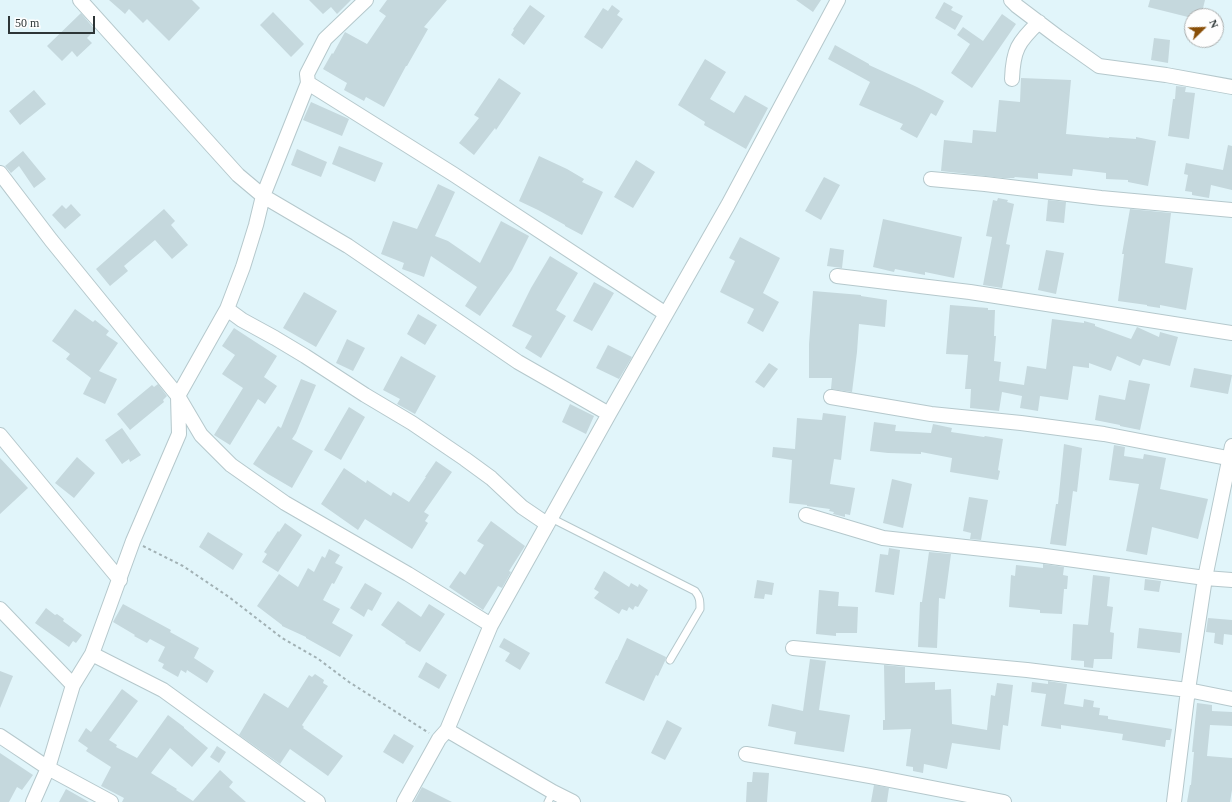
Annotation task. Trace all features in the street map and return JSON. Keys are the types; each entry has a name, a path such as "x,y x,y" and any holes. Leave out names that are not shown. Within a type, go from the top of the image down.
{"street":[{"path":"80,0 238,176 263,196 348,246 518,362 609,414"},
{"path":"33,802 48,768 73,686 92,654 134,541 178,434 178,396 227,309 250,246 263,196 308,83 307,74 325,39 366,0"},
{"path":"404,802 443,734 491,625 728,205 838,0"},
{"path":"1011,0 1099,66 1166,75 1232,87"},
{"path":"1012,79 1012,67 1016,51 1024,36 1039,22"},
{"path":"308,83 453,174 666,314"},
{"path":"0,173 51,240 178,396 201,435 231,464 284,503 408,574 491,625"},
{"path":"932,180 985,184 1101,198 1232,210"},
{"path":"837,276 970,292 1232,333"},
{"path":"227,309 242,320 299,352 365,395 412,423 491,478 522,507 549,521"},
{"path":"831,397 931,414 1021,423 1104,434 1231,455 1205,578 1188,690 1174,802"},
{"path":"0,435 120,580"},
{"path":"806,515 883,538 1038,555 1205,578 1232,580"},
{"path":"0,609 73,686"},
{"path":"793,648 1027,670 1188,690 1232,699"},
{"path":"92,654 163,690 318,802"},
{"path":"443,734 550,797 573,802"},
{"path":"0,736 48,768 110,802"},
{"path":"746,754 1004,802"}],"lane":[{"path":"549,521 695,591 699,595 700,609 670,660"}],"path":[{"path":"134,541 184,566 229,597 282,638 317,658 349,682 443,734"}],"building":[{"path":"109,0 192,0 200,8 169,41 147,19 143,23 129,9 125,14"},
{"path":"309,0 351,0 337,14 331,7 323,14"},
{"path":"387,0 447,0 424,27 428,29 384,107 366,97 364,101 344,90 347,83 323,69 345,32 367,44 386,16 379,11"},
{"path":"796,0 821,0 813,12"},
{"path":"1150,0 1205,0 1203,8 1184,8 1184,16 1148,7"},
{"path":"944,2 953,7 951,10 963,16 955,30 935,18"},
{"path":"530,5 545,16 524,45 511,35 514,30 513,29"},
{"path":"612,5 620,11 617,15 623,19 602,49 584,37 603,8 608,11"},
{"path":"273,12 304,44 291,57 260,25"},
{"path":"81,13 95,30 87,38 92,43 77,57 72,51 62,61 47,46"},
{"path":"1002,14 1016,24 972,88 951,73 970,44 957,35 963,27 983,41"},
{"path":"1154,38 1170,40 1168,63 1151,60"},
{"path":"835,45 869,65 944,101 936,116 931,113 917,138 900,129 903,124 859,105 870,82 828,59"},
{"path":"705,59 726,72 710,99 734,113 745,95 768,108 746,149 704,125 705,122 678,105"},
{"path":"499,78 521,93 496,130 495,128 474,155 459,143 479,118 474,115"},
{"path":"1021,78 1071,80 1066,134 1109,138 1136,139 1136,137 1156,141 1148,186 1128,182 1128,180 1106,179 1106,173 1073,169 1072,176 1038,173 1038,179 1015,177 1003,178 941,171 944,140 972,143 973,130 996,132 999,100 1020,102"},
{"path":"1176,86 1186,87 1185,92 1195,93 1189,139 1168,136"},
{"path":"34,90 46,104 20,125 9,111"},
{"path":"311,102 349,119 342,136 303,120"},
{"path":"1228,145 1232,146 1232,190 1211,185 1209,198 1192,195 1192,192 1185,191 1188,175 1184,174 1186,163 1223,170"},
{"path":"339,146 383,163 375,182 332,164"},
{"path":"297,149 327,162 321,177 291,165"},
{"path":"23,151 46,179 34,188 19,166 11,173 5,166"},
{"path":"539,156 567,169 584,179 582,182 603,192 582,235 519,201"},
{"path":"636,160 655,172 633,208 614,197"},
{"path":"824,177 840,185 821,220 805,211"},
{"path":"438,184 455,192 435,236 448,241 480,263 501,221 529,236 512,270 480,316 465,306 477,287 431,256 424,277 402,269 404,263 381,254 393,221 417,229"},
{"path":"998,198 1008,200 1007,202 1014,204 1006,244 1010,245 1002,288 983,285 992,237 986,236 993,200 997,201"},
{"path":"1048,200 1066,202 1064,223 1046,221"},
{"path":"71,204 81,215 65,229 52,215 62,205 66,209"},
{"path":"164,209 175,221 171,225 188,245 172,259 155,240 124,266 128,271 110,286 96,269"},
{"path":"1130,209 1171,213 1165,263 1193,268 1186,310 1160,305 1160,308 1118,301 1124,254 1122,254"},
{"path":"883,219 962,237 954,278 925,272 925,275 895,269 894,272 873,267"},
{"path":"740,237 780,258 763,293 779,302 763,332 747,323 754,309 720,292 735,261 729,258"},
{"path":"830,248 844,250 842,268 827,266"},
{"path":"1046,250 1064,253 1056,294 1038,290"},
{"path":"550,256 578,273 556,310 566,316 541,358 525,348 532,336 512,326 531,288"},
{"path":"594,282 614,293 592,331 573,321"},
{"path":"813,291 861,295 887,300 885,327 859,324 852,392 831,389 832,378 809,378 809,344"},
{"path":"304,292 337,311 316,347 283,328"},
{"path":"950,305 988,308 988,310 995,310 994,336 996,336 994,361 1001,362 999,381 1024,385 1027,366 1046,369 1052,319 1084,323 1084,321 1131,339 1137,327 1159,337 1160,332 1178,337 1170,366 1143,359 1140,366 1117,356 1111,371 1089,363 1089,368 1073,366 1068,400 1040,396 1038,411 1020,408 1022,396 1002,392 999,411 970,408 971,389 965,389 968,355 946,354"},
{"path":"75,309 93,322 95,320 109,331 106,335 118,343 99,371 117,379 105,404 83,394 91,378 66,359 70,354 52,341"},
{"path":"418,314 437,325 425,345 407,334"},
{"path":"234,328 277,356 264,377 277,386 265,404 258,399 230,445 214,435 243,388 222,374 235,355 222,346"},
{"path":"347,339 365,348 353,371 336,363"},
{"path":"608,345 632,357 619,379 596,368"},
{"path":"401,356 436,376 415,414 397,404 400,399 383,390"},
{"path":"769,363 778,369 764,388 755,382"},
{"path":"1194,368 1232,375 1228,394 1190,387"},
{"path":"301,379 316,385 296,433 292,439 313,451 292,488 253,464 278,426 281,428"},
{"path":"1129,380 1150,384 1140,430 1095,420 1099,395 1125,400"},
{"path":"158,384 167,396 163,400 164,402 130,430 117,414 152,385 154,387"},
{"path":"570,404 594,416 586,434 562,422"},
{"path":"349,407 365,417 341,460 324,450"},
{"path":"823,413 846,416 841,460 834,459 830,484 855,488 850,515 845,514 845,517 833,514 834,512 829,511 830,509 789,503 792,460 772,457 773,447 795,449 797,418 822,420"},
{"path":"874,422 896,425 895,431 931,433 933,424 952,428 951,432 1003,439 998,470 1000,471 998,480 950,472 952,458 921,452 921,454 870,451"},
{"path":"122,428 141,455 130,462 129,459 122,464 105,440"},
{"path":"1064,444 1082,448 1077,492 1073,491 1066,546 1050,544 1056,504 1058,504"},
{"path":"1114,445 1125,447 1124,456 1143,459 1144,454 1166,458 1160,489 1208,499 1198,539 1152,527 1147,555 1126,551 1139,484 1109,480"},
{"path":"77,457 95,473 74,498 55,483"},
{"path":"0,458 28,488 0,514"},
{"path":"436,461 452,472 424,512 429,515 425,521 428,523 412,549 365,519 358,530 321,504 344,468 366,483 367,480 391,496 393,492 409,502"},
{"path":"892,479 912,484 903,528 883,523"},
{"path":"969,497 988,500 981,540 970,539 971,533 963,531"},
{"path":"491,521 525,546 509,571 511,572 502,588 498,586 483,610 449,587 460,571 465,575 484,545 477,541"},
{"path":"285,523 302,535 278,572 262,562 267,554 264,552"},
{"path":"208,532 243,554 233,570 199,547"},
{"path":"889,548 900,550 894,595 875,592 880,554 888,555"},
{"path":"329,549 340,555 335,563 343,567 323,600 340,609 332,623 353,635 340,657 306,637 282,626 257,606 279,574 298,587 308,568 314,572 322,556 325,558"},
{"path":"929,552 951,554 945,599 939,598 937,648 918,647 920,602 922,602"},
{"path":"1043,564 1064,567 1063,575 1068,576 1067,589 1064,589 1062,614 1040,613 1040,610 1009,607 1011,575 1015,576 1016,565 1043,568"},
{"path":"604,571 629,587 631,583 638,587 639,584 648,590 638,607 635,606 633,610 629,607 627,611 622,609 619,614 594,598 599,592 594,589"},
{"path":"1093,575 1110,577 1107,606 1113,607 1110,632 1114,633 1112,659 1094,659 1093,668 1084,667 1084,661 1071,660 1073,624 1088,625"},
{"path":"1145,579 1161,581 1159,592 1144,590"},
{"path":"757,580 774,583 772,595 765,594 764,599 754,598"},
{"path":"365,583 382,593 372,611 368,609 364,617 350,608"},
{"path":"819,590 839,592 838,606 858,607 857,633 836,633 836,636 816,634"},
{"path":"398,601 421,617 429,604 445,614 420,652 381,625"},
{"path":"123,604 171,630 170,632 199,648 194,658 214,671 207,683 187,670 186,673 181,670 178,677 162,668 164,664 158,661 165,647 150,639 147,643 113,622"},
{"path":"46,608 55,615 57,614 64,619 63,621 82,635 76,643 73,641 69,647 35,623"},
{"path":"1208,618 1232,620 1232,635 1224,634 1223,645 1214,643 1215,633 1206,632"},
{"path":"1139,628 1182,633 1180,653 1137,648"},
{"path":"504,638 530,653 520,670 505,661 510,653 499,647"},
{"path":"627,638 666,657 658,676 656,675 644,701 605,683"},
{"path":"810,659 826,661 819,710 850,715 844,752 794,744 796,732 768,726 772,704 803,711"},
{"path":"426,662 447,675 439,689 418,677"},
{"path":"884,665 905,667 905,683 935,682 935,690 951,689 952,724 987,730 991,695 995,696 997,683 1013,685 1008,726 1003,725 1000,750 952,743 947,769 924,764 923,773 913,771 913,767 906,766 911,729 883,730 883,720 885,720"},
{"path":"0,671 13,676 0,708"},
{"path":"315,674 324,680 323,683 328,686 302,725 304,727 303,728 343,756 328,776 290,749 280,764 239,735 264,693 288,708 309,675 312,677"},
{"path":"1048,681 1067,684 1064,704 1083,707 1084,699 1094,701 1093,707 1100,708 1099,715 1108,716 1108,719 1172,729 1170,740 1166,740 1165,747 1122,740 1123,734 1061,725 1061,729 1041,726 1046,694 1031,692 1032,682 1048,684"},
{"path":"122,689 138,701 109,740 117,745 116,747 137,758 168,715 208,748 192,767 170,748 151,773 193,801 220,770 233,782 229,787 246,802 122,802 124,798 101,786 111,767 86,751 88,748 78,741 86,728 91,732"},
{"path":"1197,703 1212,705 1212,711 1232,712 1232,726 1210,725 1207,756 1232,758 1232,790 1230,802 1187,802 1191,785 1194,752 1192,752"},
{"path":"667,720 682,728 665,760 651,753"},
{"path":"394,734 414,746 403,764 383,752"},
{"path":"217,746 226,752 219,763 210,757"},
{"path":"0,753 33,775 22,790 17,787 9,802 0,802"},
{"path":"753,772 769,773 767,802 746,802 747,782 752,782"},
{"path":"874,785 889,788 887,802 871,802"},
{"path":"422,787 452,802 414,802"},
{"path":"66,789 89,802 59,802"}]}
